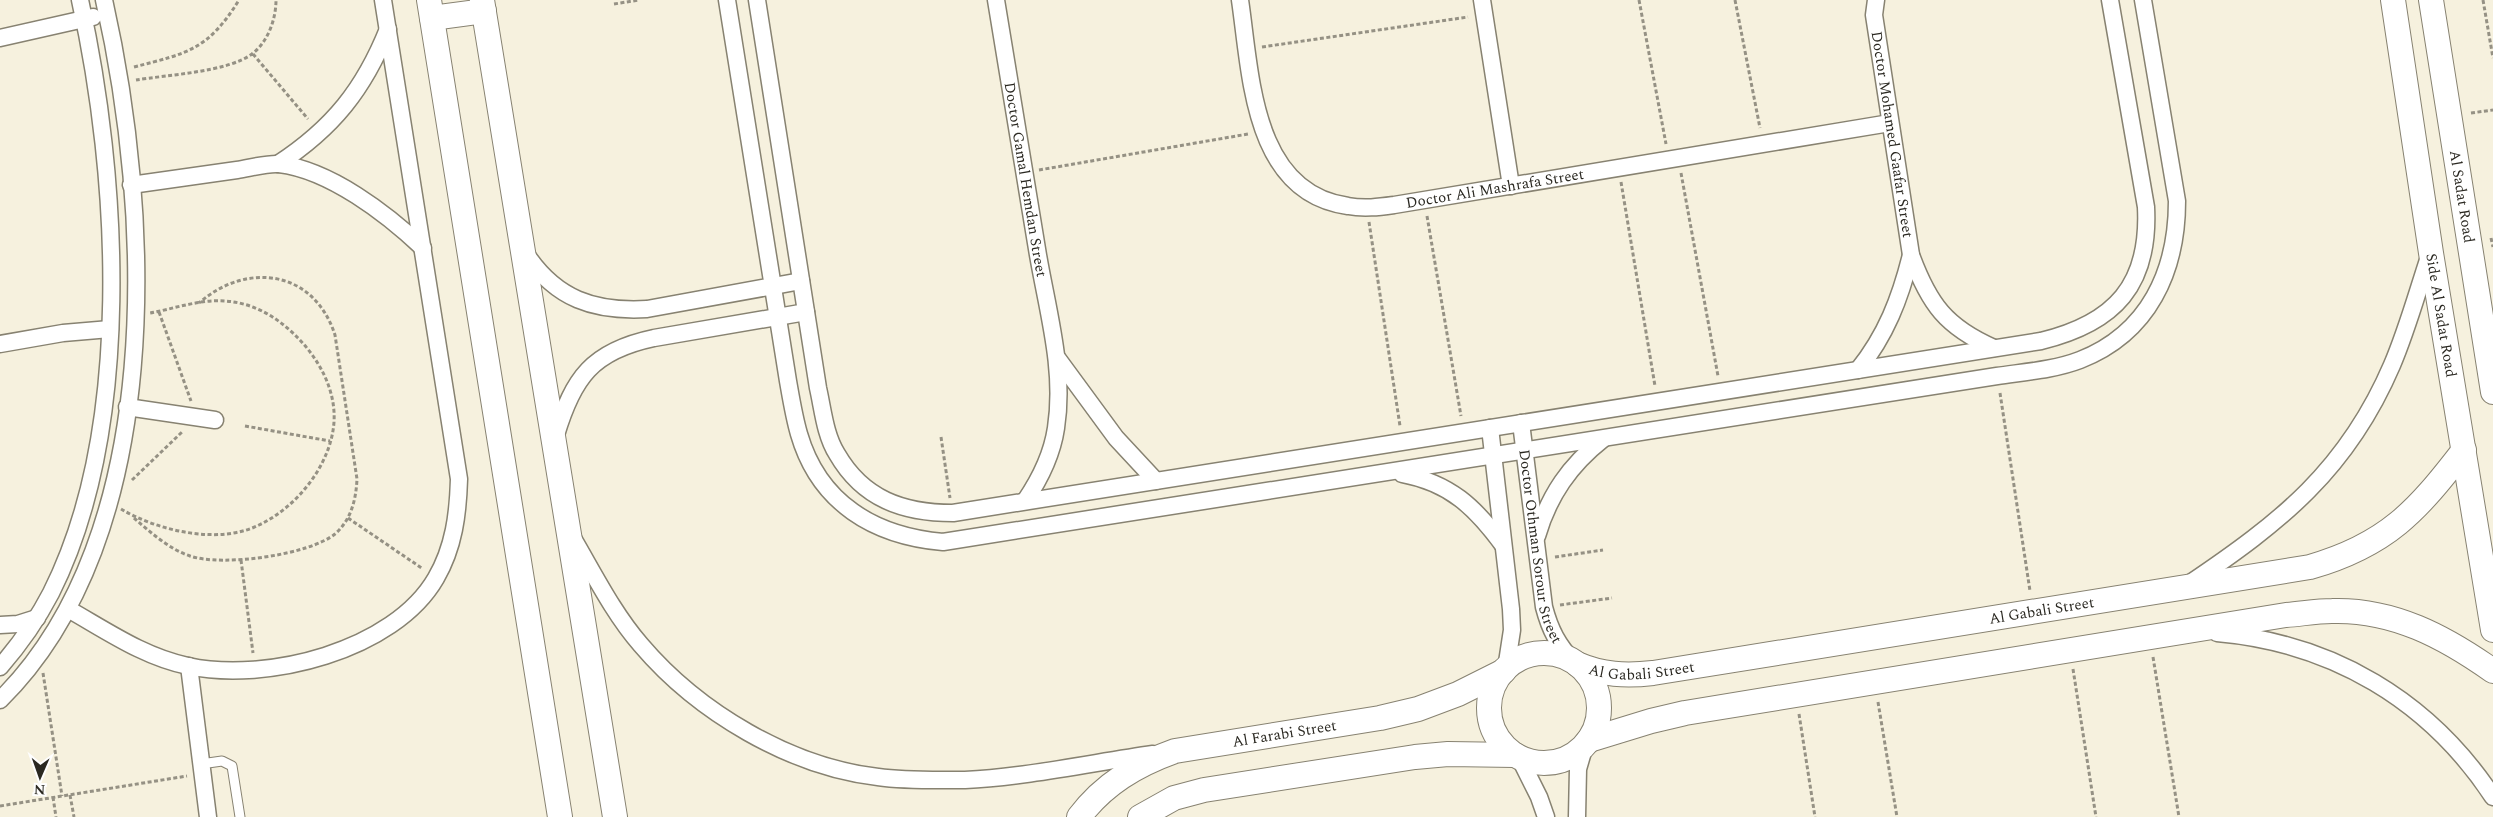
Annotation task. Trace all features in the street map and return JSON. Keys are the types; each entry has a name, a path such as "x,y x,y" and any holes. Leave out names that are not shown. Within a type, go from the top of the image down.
{"street":[{"path":"0,667 37,618 63,567 83,510 98,438 110,329 110,260 104,150 80,0"},
{"path":"68,609 138,649 163,659 189,666 211,669 256,668 319,659 350,648 378,633 405,614 422,597 436,578 450,547 458,514 459,479 383,0"},
{"path":"727,0 777,317 799,434 809,460 824,483 842,504 864,520 889,532 942,542 1524,452 2046,368 2079,360 2105,347 2127,330 2146,308 2162,284 2172,258 2177,230 2177,201 2143,0"},
{"path":"756,0 826,424 840,459 854,478 875,495 891,503 926,513 959,512 2041,341 2067,334 2092,324 2114,307 2131,285 2142,260 2148,234 2146,207 2110,0"},
{"name":"Doctor Gamal Hemdan Street","path":"996,0 1024,172 1058,359 1056,429 1050,455 1040,479 1025,501"},
{"name":"Doctor Ali Mashrafa Street","path":"1240,0 1255,98 1263,132 1282,167 1295,181 1311,193 1347,206 1366,208 1425,200 1890,122"},
{"name":"Doctor Mohamed Gaafar Street","path":"1865,0 1875,8 1890,122 1911,255 1920,282 1933,304 1949,323 1970,338 1994,348"},
{"name":"Side Al Sadat Road","path":"2393,0 2431,253 2493,630"},
{"path":"2397,29 2411,0"},
{"name":"Al Sadat Road","path":"2431,0 2493,392"},
{"path":"560,817 431,9 483,5 615,817"},
{"path":"0,38 84,19 106,7 119,77 132,185 134,228 134,316 127,408 117,472 107,510 88,566 68,609 40,655 0,700"},
{"path":"1483,7 1511,186"},
{"path":"278,164 320,133 342,111 361,85 376,58 388,29"},
{"path":"132,185 278,164 311,174 356,196 398,224 422,248"},
{"path":"521,248 539,274 557,289 578,300 600,307 623,310 647,309 801,281"},
{"path":"2183,588 2262,533 2295,505 2325,474 2351,440 2374,403 2392,364 2431,253"},
{"name":"Doctor Mohamed Gaafar Street","path":"1858,370 1870,355 1890,321 1904,284 1911,255"},
{"path":"554,440 564,408 574,386 590,368 608,353 630,343 654,338 806,312"},
{"path":"0,344 63,333 110,329"},
{"path":"2041,341 2046,368"},
{"name":"Doctor Gamal Hemdan Street","path":"1058,359 1116,438 1156,480"},
{"path":"127,408 215,420"},
{"name":"Doctor Othman Sorour Street","path":"1521,423 1544,607 1549,625 1558,645 1576,663"},
{"path":"1490,428 1512,609 1512,630 1505,670"},
{"path":"1535,543 1553,495 1584,454 1604,439"},
{"name":"Al Gabali Street","path":"1576,663 1594,671 1614,674 1653,672 2310,567 2342,558 2378,539 2411,514 2464,450"},
{"path":"1392,472 1420,478 1446,488 1469,504 1488,524 1505,548"},
{"path":"83,510 107,510"},
{"path":"959,512 970,539"},
{"path":"569,532 614,609 641,645 673,678 716,712 747,732 788,752 832,767 877,777 948,780 1014,774 1174,751"},
{"path":"1577,817 1578,769 1587,743 1598,721 1599,700 1595,686 1588,674 1576,663 1560,656 1546,653 1531,655 1518,660 1505,670 1495,684 1490,700 1490,716 1494,731 1503,744 1517,756 1532,762 1547,763 1561,761 1574,755 1587,743 1677,715 2192,630 2286,615 2332,610 2375,614 2419,626 2459,647 2493,671"},
{"path":"0,625 18,624 37,618"},
{"path":"2192,630 2252,636 2309,651 2364,674 2413,707 2455,748 2493,797"},
{"path":"189,666 208,817"},
{"name":"Al Farabi Street","path":"1079,817 1102,791 1124,774 1149,760 1174,751 1380,718 1418,709 1458,694 1505,670"},
{"path":"1140,817 1174,798 1204,790 1415,757 1448,754 1517,756"},
{"path":"1517,756 1539,797 1546,817"}],"lane":[{"path":"202,768 222,761 232,766 240,817"}],"path":[{"path":"119,77 201,45 224,23 239,0"},
{"path":"119,77 217,67 238,62 253,54 269,33 276,13 276,0"},
{"path":"614,4 639,0"},
{"path":"1639,0 1720,391"},
{"path":"1735,0 1763,144"},
{"path":"2483,0 2491,33 2493,58"},
{"path":"1247,49 1483,7"},
{"path":"253,54 320,133"},
{"path":"2471,113 2493,110"},
{"path":"1024,172 1263,132"},
{"path":"1619,168 1658,401"},
{"path":"1425,200 1464,432"},
{"path":"1366,208 1402,442"},
{"path":"131,516 171,546 190,556 214,561 241,560 318,545 335,534 348,518 356,499 357,479 334,336 329,319 321,305 294,284 278,279 256,278 234,281 215,289 199,304"},
{"path":"107,510 180,532 230,534 258,526 283,511 303,492 319,468 330,441 334,422 333,404 320,365 287,326 265,311 223,301 134,316"},
{"path":"107,510 197,418 159,312"},
{"path":"1997,376 2033,612"},
{"path":"245,426 330,441"},
{"path":"940,437 959,512"},
{"path":"348,518 436,578"},
{"path":"1537,560 1603,550"},
{"path":"241,560 256,668"},
{"path":"1544,607 1612,598"},
{"path":"2150,637 2179,817"},
{"path":"2070,650 2096,817"},
{"path":"40,655 62,796"},
{"path":"1875,682 1897,817"},
{"path":"1796,695 1815,817"},
{"path":"0,806 52,798 202,768"},
{"path":"70,794 74,817"},
{"path":"52,798 56,817"}]}
